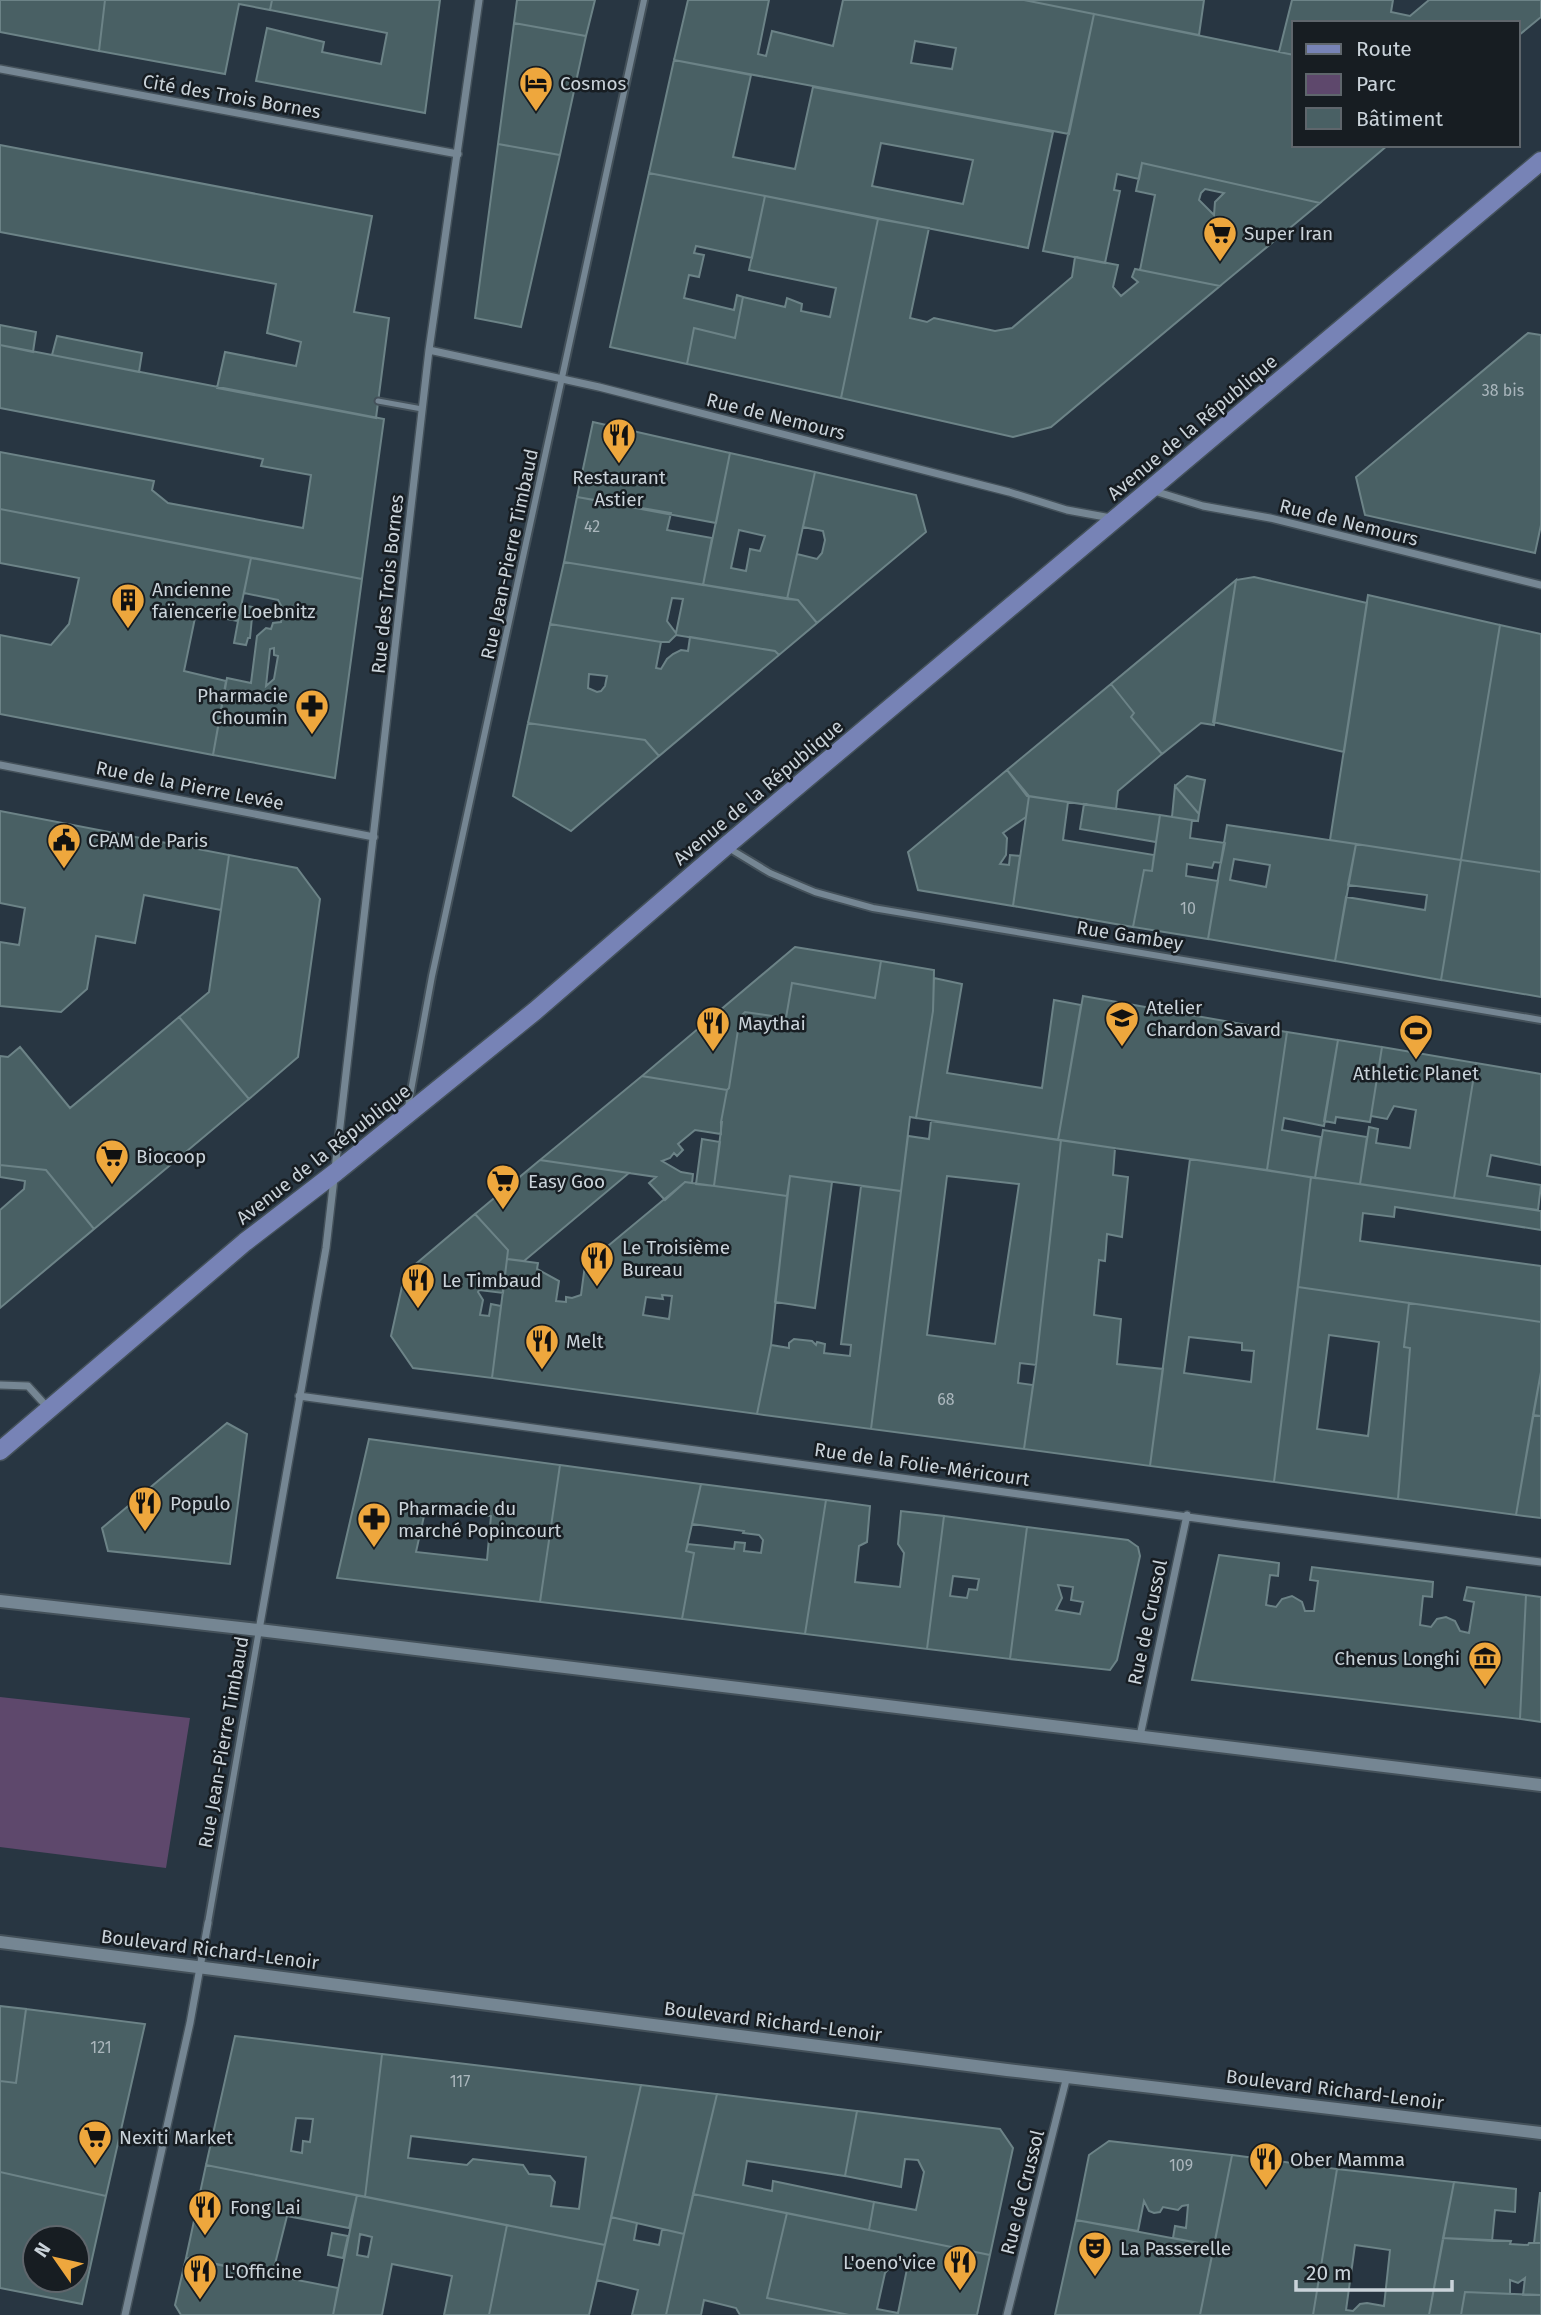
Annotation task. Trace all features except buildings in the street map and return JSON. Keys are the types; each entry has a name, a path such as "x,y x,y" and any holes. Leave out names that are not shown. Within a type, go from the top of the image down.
{"main road":[{"name":"Avenue de la République","path":"0,1451 246,1242 535,1012 726,846 1541,161"}],"street":[{"name":"Rue des Trois Bornes","path":"336,1172 429,350 479,0"},
{"name":"Rue Jean-Pierre Timbaud","path":"406,1116 432,976 564,379 644,0"},
{"name":"Cité des Trois Bornes","path":"0,69 458,154"},
{"name":"Rue de Nemours","path":"429,350 564,379 1009,492 1067,510 1115,519"},
{"name":"Rue de Nemours","path":"1150,490 1203,506 1270,518 1541,585"},
{"name":"Rue de la Pierre Levée","path":"0,765 374,837"},
{"name":"Rue Gambey","path":"726,846 770,873 815,892 873,908 1541,1020"},
{"name":"Rue Jean-Pierre Timbaud","path":"125,2315 190,2022 311,1340 336,1172"},
{"path":"0,1385 28,1385 49,1410"},
{"name":"Rue de la Folie-Méricourt","path":"299,1396 1541,1562"},
{"name":"Rue de Crussol","path":"1140,1736 1187,1515"},
{"path":"0,1601 1541,1785"},
{"name":"Boulevard Richard-Lenoir","path":"0,1941 199,1968 1541,2133"},
{"name":"Rue de Crussol","path":"1007,2315 1067,2076"}],"lane":[{"path":"378,401 422,409"}],"green space":[{"path":"0,1697 190,1718 166,1868 0,1847"}],"place":[{"name":"Cosmos","path":"536,113"},
{"name":"Super Iran","path":"1220,263"},
{"name":"Restaurant Astier","path":"619,465"},
{"name":"Ancienne faïencerie Loebnitz","path":"128,630"},
{"name":"Pharmacie Choumin","path":"312,736"},
{"name":"CPAM de Paris","path":"64,870"},
{"name":"Atelier Chardon Savard","path":"1122,1048"},
{"name":"Maythai","path":"713,1053"},
{"name":"Athletic Planet","path":"1416,1061"},
{"name":"Biocoop","path":"112,1186"},
{"name":"Easy Goo","path":"503,1211"},
{"name":"Le Troisième Bureau","path":"597,1288"},
{"name":"Le Timbaud","path":"418,1310"},
{"name":"Melt","path":"542,1371"},
{"name":"Populo","path":"145,1533"},
{"name":"Pharmacie du marché Popincourt","path":"374,1549"},
{"name":"Chenus Longhi","path":"1485,1688"},
{"name":"Nexiti Market","path":"95,2167"},
{"name":"Ober Mamma","path":"1266,2189"},
{"name":"Fong Lai","path":"205,2237"},
{"name":"La Passerelle","path":"1095,2278"},
{"name":"L'oeno'vice","path":"960,2292"},
{"name":"L'Officine","path":"200,2301"}]}
